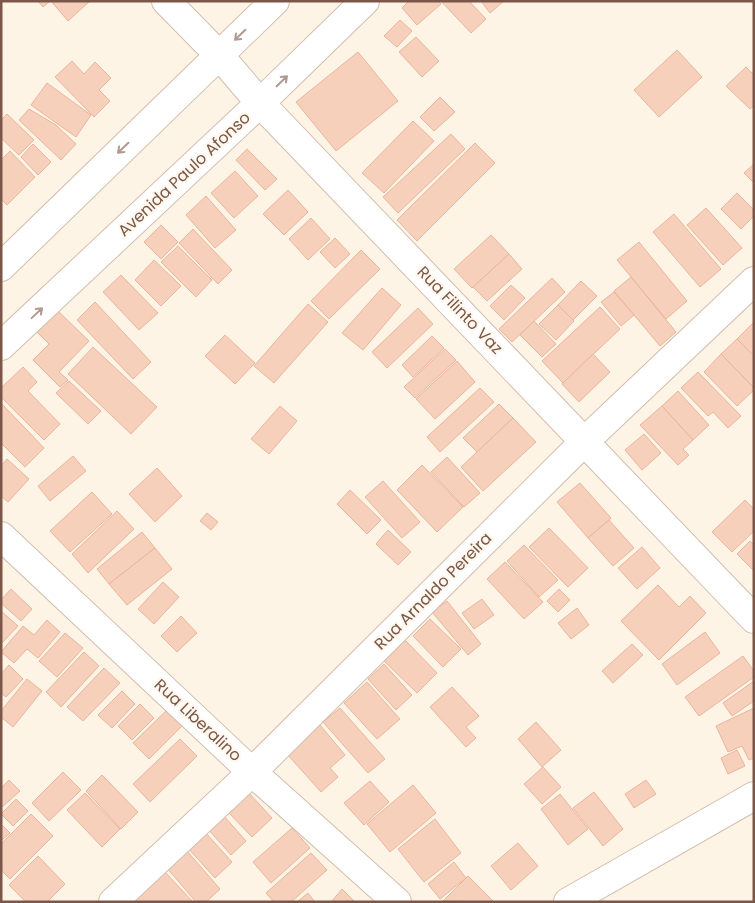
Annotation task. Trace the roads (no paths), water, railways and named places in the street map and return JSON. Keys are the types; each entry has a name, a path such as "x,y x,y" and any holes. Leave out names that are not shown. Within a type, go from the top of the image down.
{"street":[{"name":"Rua Filinto Vaz","path":"166,1 219,55 260,102 754,619"},
{"path":"1,267 275,1"},
{"name":"Avenida Paulo Afonso","path":"1,346 365,1"},
{"name":"Rua Arnaldo Pereira","path":"113,902 252,772 585,441 754,281"},
{"name":"Rua Liberalino","path":"1,536 252,772 397,902"},
{"path":"568,902 754,796"}]}
